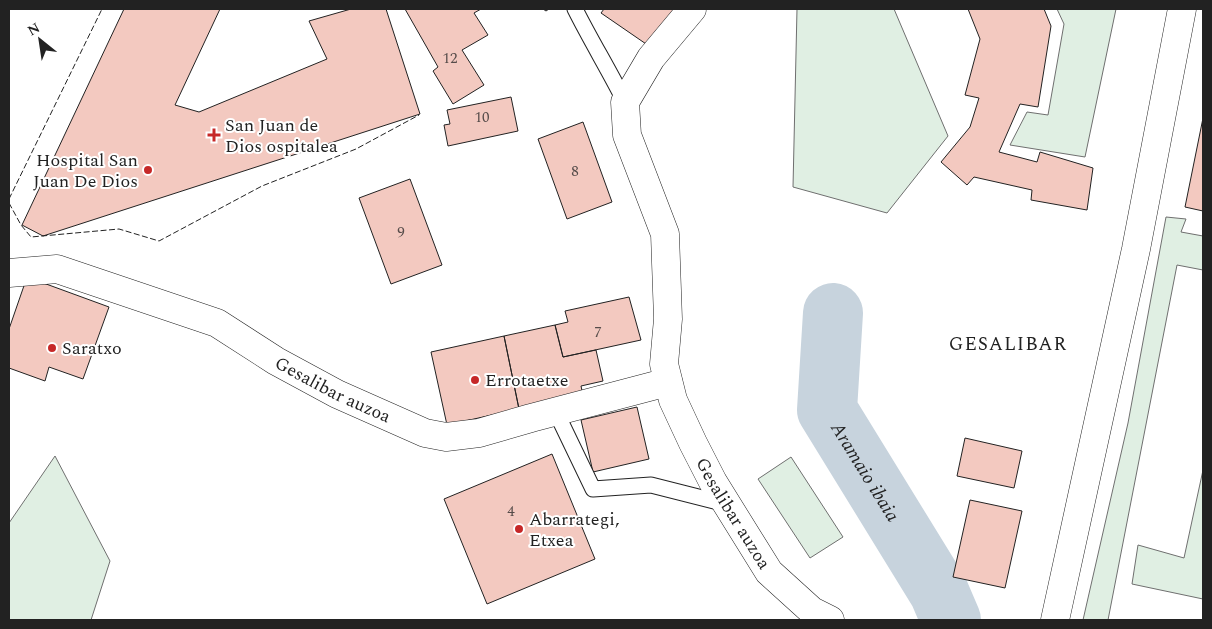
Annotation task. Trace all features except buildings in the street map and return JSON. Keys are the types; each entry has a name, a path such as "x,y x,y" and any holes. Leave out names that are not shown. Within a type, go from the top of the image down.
{"street":[{"path":"625,102 650,58 692,9"},
{"path":"1055,620 1136,249 1182,9"},
{"name":"Gesalibar auzoa","path":"625,102 627,136 664,234 668,319 664,364 673,400 713,482 769,572 812,611 830,620"},
{"name":"Gesalibar auzoa","path":"9,273 57,268 217,323 276,361 329,389 425,434 446,437 479,433 668,382"}],"lane":[{"name":"Gesalibar auzoa","path":"575,9 625,102"},
{"path":"556,412 593,489 651,485 727,504"}],"green space":[{"path":"797,9 894,9 948,136 887,213 793,187"},
{"path":"1057,9 1116,9 1085,157 1010,145 1027,112 1048,115 1064,24"},
{"path":"1166,217 1186,219 1181,232 1203,236 1203,270 1177,265 1108,620 1083,620 1128,423"},
{"path":"55,456 110,561 91,620 9,620 9,523"},
{"path":"791,457 843,537 810,558 758,479"},
{"path":"1203,470 1203,599 1132,584 1138,545 1184,558"}],"waterway":[{"name":"Aramaio ibaia","path":"833,313 827,410 939,592 951,620"}],"fence":[{"path":"9,199 102,9"},
{"path":"543,9 546,11 549,9"},
{"path":"9,203 21,225 31,237 119,229 159,241 262,186 356,149 419,115"}],"place":[{"name":"San Juan de Dios ospitalea","path":"214,135"},
{"name":"Hospital San Juan De Dios","path":"148,170"},
{"name":"Saratxo","path":"52,348"},
{"name":"Errotaetxe","path":"475,380"},
{"name":"Abarrategi, Etxea","path":"519,529"}],"district":[{"name":"GESALIBAR","path":"1008,344"}]}
